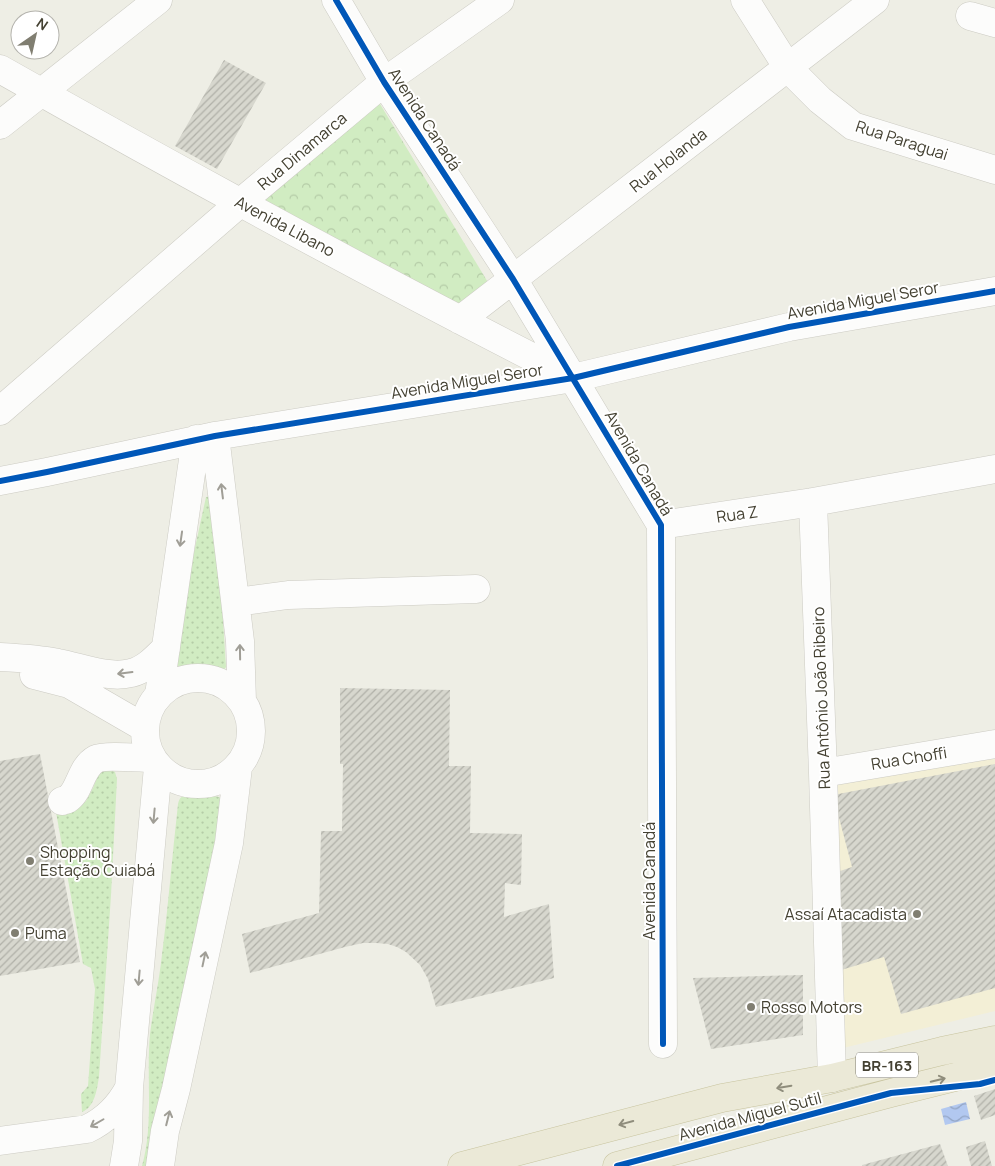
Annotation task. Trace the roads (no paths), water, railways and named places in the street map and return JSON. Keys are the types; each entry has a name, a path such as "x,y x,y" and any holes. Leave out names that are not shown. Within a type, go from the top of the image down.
{"highway":[{"name":"Avenida Miguel Sutil","path":"462,1166 722,1098 832,1078 995,1040"},
{"name":"Avenida Miguel Sutil","path":"617,1166 995,1067"}],"street":[{"path":"0,126 158,0"},
{"name":"Avenida Canadá","path":"336,0 384,82 514,279 661,525 663,1044"},
{"name":"Rua Dinamarca","path":"0,411 241,202 384,82 500,0"},
{"name":"Rua Paraguai","path":"745,0 788,68 820,100 853,126 995,170"},
{"name":"Rua Holanda","path":"460,320 876,0"},
{"name":"Avenida Libano","path":"0,69 241,202 460,320 573,378"},
{"name":"Avenida Miguel Seror","path":"0,480 47,472 206,438 573,378 789,327 995,291"},
{"path":"206,438 236,602 240,641 242,701 249,717 251,734 247,752 238,767 225,777 209,784 193,784 177,780 155,763 146,744 145,728 152,705 159,695 171,685 186,679 202,678 217,682 242,701"},
{"path":"159,695 166,648 206,438"},
{"path":"814,502 995,469"},
{"name":"Rua Z","path":"661,525 814,502"},
{"name":"Rua Antônio João Ribeiro","path":"814,502 832,1078"},
{"path":"236,602 288,595 476,589"},
{"path":"0,657 59,663 114,675 129,674 145,666 166,648"},
{"path":"0,672 34,675 69,684 145,728"},
{"name":"Rua Choffi","path":"823,773 995,744"},
{"path":"62,801 70,798 83,774 95,760 111,757 155,763"},
{"path":"124,1166 128,1141 129,1088 155,763"},
{"path":"160,1166 165,1131 176,1090 229,843 238,767"},
{"path":"0,1141 86,1129 106,1117 123,1100 129,1088"}],"water":[{"path":"966,1102 970,1119 945,1125 941,1109"}],"place":[{"name":"Shopping Estação Cuiabá","path":"30,861"},
{"name":"Assaí Atacadista","path":"917,914"},
{"name":"Puma","path":"15,933"},
{"name":"Rosso Motors","path":"751,1007"}]}
